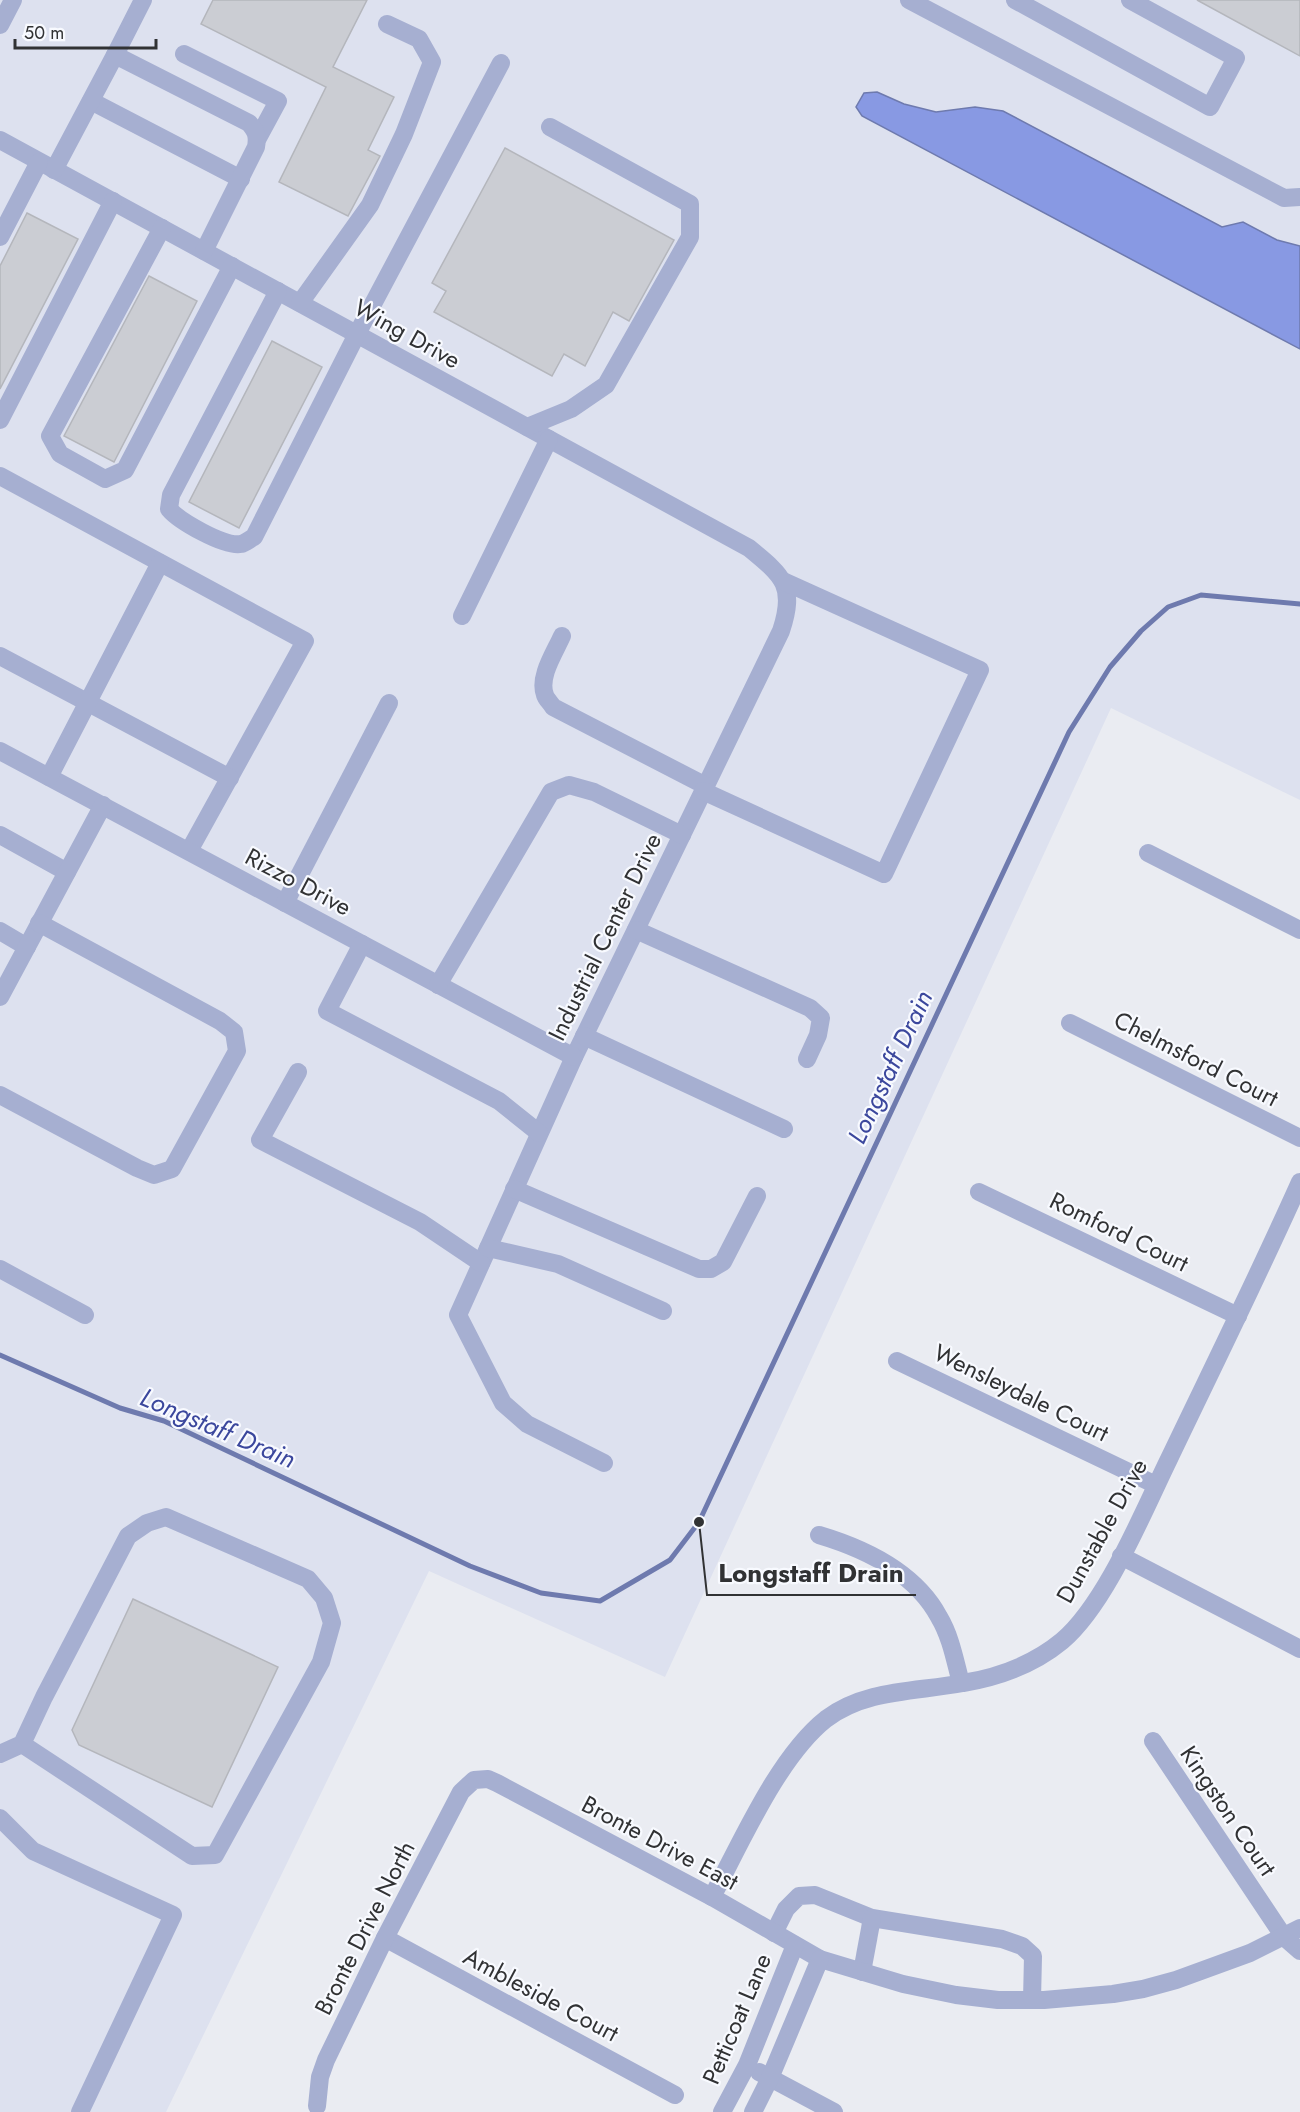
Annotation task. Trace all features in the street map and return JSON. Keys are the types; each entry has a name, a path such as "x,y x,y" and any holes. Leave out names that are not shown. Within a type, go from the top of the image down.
{"street":[{"path":"0,26 13,0"},
{"path":"0,237 91,101 143,0"},
{"path":"909,0 1284,198 1300,197"},
{"path":"1015,0 1210,107 1236,58 1130,0"},
{"path":"300,303 370,205 404,134 432,62 419,39 387,24"},
{"path":"184,54 278,101 204,251"},
{"path":"115,55 249,123 258,138"},
{"path":"278,291 171,495 169,509 176,517 219,540 239,544 254,537 357,334 501,63"},
{"path":"91,101 241,179"},
{"path":"527,427 571,409 606,384 690,237 690,204 550,127"},
{"name":"Wing Drive","path":"0,140 749,549 769,564 783,581"},
{"path":"0,420 113,201"},
{"path":"162,228 50,436 60,454 105,479 125,470 232,266"},
{"path":"462,616 549,439"},
{"path":"1,478 305,641 189,851"},
{"path":"50,777 160,562"},
{"path":"562,636 546,671 543,685 545,695 553,706 704,789 884,874 980,670 783,581"},
{"name":"Industrial Center Drive","path":"603,1463 527,1424 503,1403 458,1315 574,1057 781,631 788,610 788,594 783,581"},
{"path":"0,656 230,778"},
{"path":"285,903 389,703"},
{"name":"Rizzo Drive","path":"0,751 574,1057"},
{"path":"438,985 551,792 569,785 594,792 682,835"},
{"path":"0,997 103,805"},
{"path":"0,835 67,872"},
{"path":"1148,853 1300,930"},
{"path":"0,1095 154,1175 172,1169 237,1052 234,1032 220,1021 39,923"},
{"path":"636,930 810,1008 821,1018 818,1035 807,1059"},
{"path":"0,932 27,947"},
{"path":"362,944 327,1011 499,1101 540,1133"},
{"name":"Chelmsford Court","path":"1070,1023 1300,1138"},
{"path":"584,1036 784,1129"},
{"path":"298,1072 260,1140 484,1256 558,1264 663,1311"},
{"name":"Dunstable Drive","path":"712,1897 775,1780 804,1740 827,1719 855,1703 882,1694 961,1683 996,1676 1023,1666 1044,1655 1063,1640 1095,1603 1121,1556 1238,1316 1293,1219 1300,1182"},
{"path":"514,1189 699,1269 711,1269 723,1262 757,1196"},
{"name":"Romford Court","path":"979,1192 1238,1316"},
{"path":"0,1269 86,1315"},
{"name":"Wensleydale Court","path":"897,1361 1156,1485"},
{"path":"0,1754 22,1744 128,1536 147,1523 166,1517 308,1579 324,1598 332,1623 321,1662 215,1855 192,1856 22,1744"},
{"path":"819,1535 862,1550 901,1574 923,1594 940,1619 948,1636 961,1683"},
{"path":"1121,1556 1300,1648"},
{"name":"Kingston Court","path":"1153,1742 1292,1932 1300,1951"},
{"name":"Bronte Drive East","path":"474,1780 488,1779 497,1782 712,1897 820,1959 903,1984 956,1995 998,2000 1032,2000 1113,1994 1176,1980 1250,1953 1292,1932"},
{"name":"Bronte Drive North","path":"316,2110 320,2077 326,2060 385,1938 461,1792 474,1780"},
{"path":"0,1818 33,1851 172,1915 80,2112"},
{"path":"774,1933 786,1909 799,1896 815,1895 872,1918 1002,1938 1022,1946 1033,1956 1032,2000"},
{"path":"862,1972 872,1918"},
{"name":"Ambleside Court","path":"385,1938 675,2095"},
{"name":"Petticoat Lane","path":"722,2112 747,2065 795,1945"},
{"path":"753,2112 771,2078 820,1959"},
{"path":"747,2065 834,2112"}],"shaded area":[{"path":"0,0 1300,0 1300,800 1111,708 665,1677 429,1571 166,2112 0,2112"}],"water":[{"path":"877,92 904,104 936,112 975,107 1003,111 1222,227 1243,222 1277,240 1300,246 1300,349 862,116 856,107 864,93"}],"building":[{"path":"213,0 367,0 333,67 394,97 368,150 380,156 348,216 279,182 326,87 201,24"},
{"path":"1197,0 1300,0 1300,56"},
{"path":"505,148 674,240 629,321 613,312 585,366 564,354 552,376 434,312 446,291 432,283"},
{"path":"27,213 78,239 0,389 0,266"},
{"path":"149,276 197,301 114,462 64,436"},
{"path":"272,341 322,367 239,528 189,502"},
{"path":"133,1599 278,1667 212,1807 79,1745 72,1730"}],"waterway":[{"name":"Longstaff Drain","path":"0,1355 120,1408 164,1421 470,1566 541,1593 600,1601 670,1560 699,1522 1069,732 1110,667 1141,631 1168,607 1201,595 1300,604"}],"place":[{"name":"Longstaff Drain","path":"699,1522"}]}
